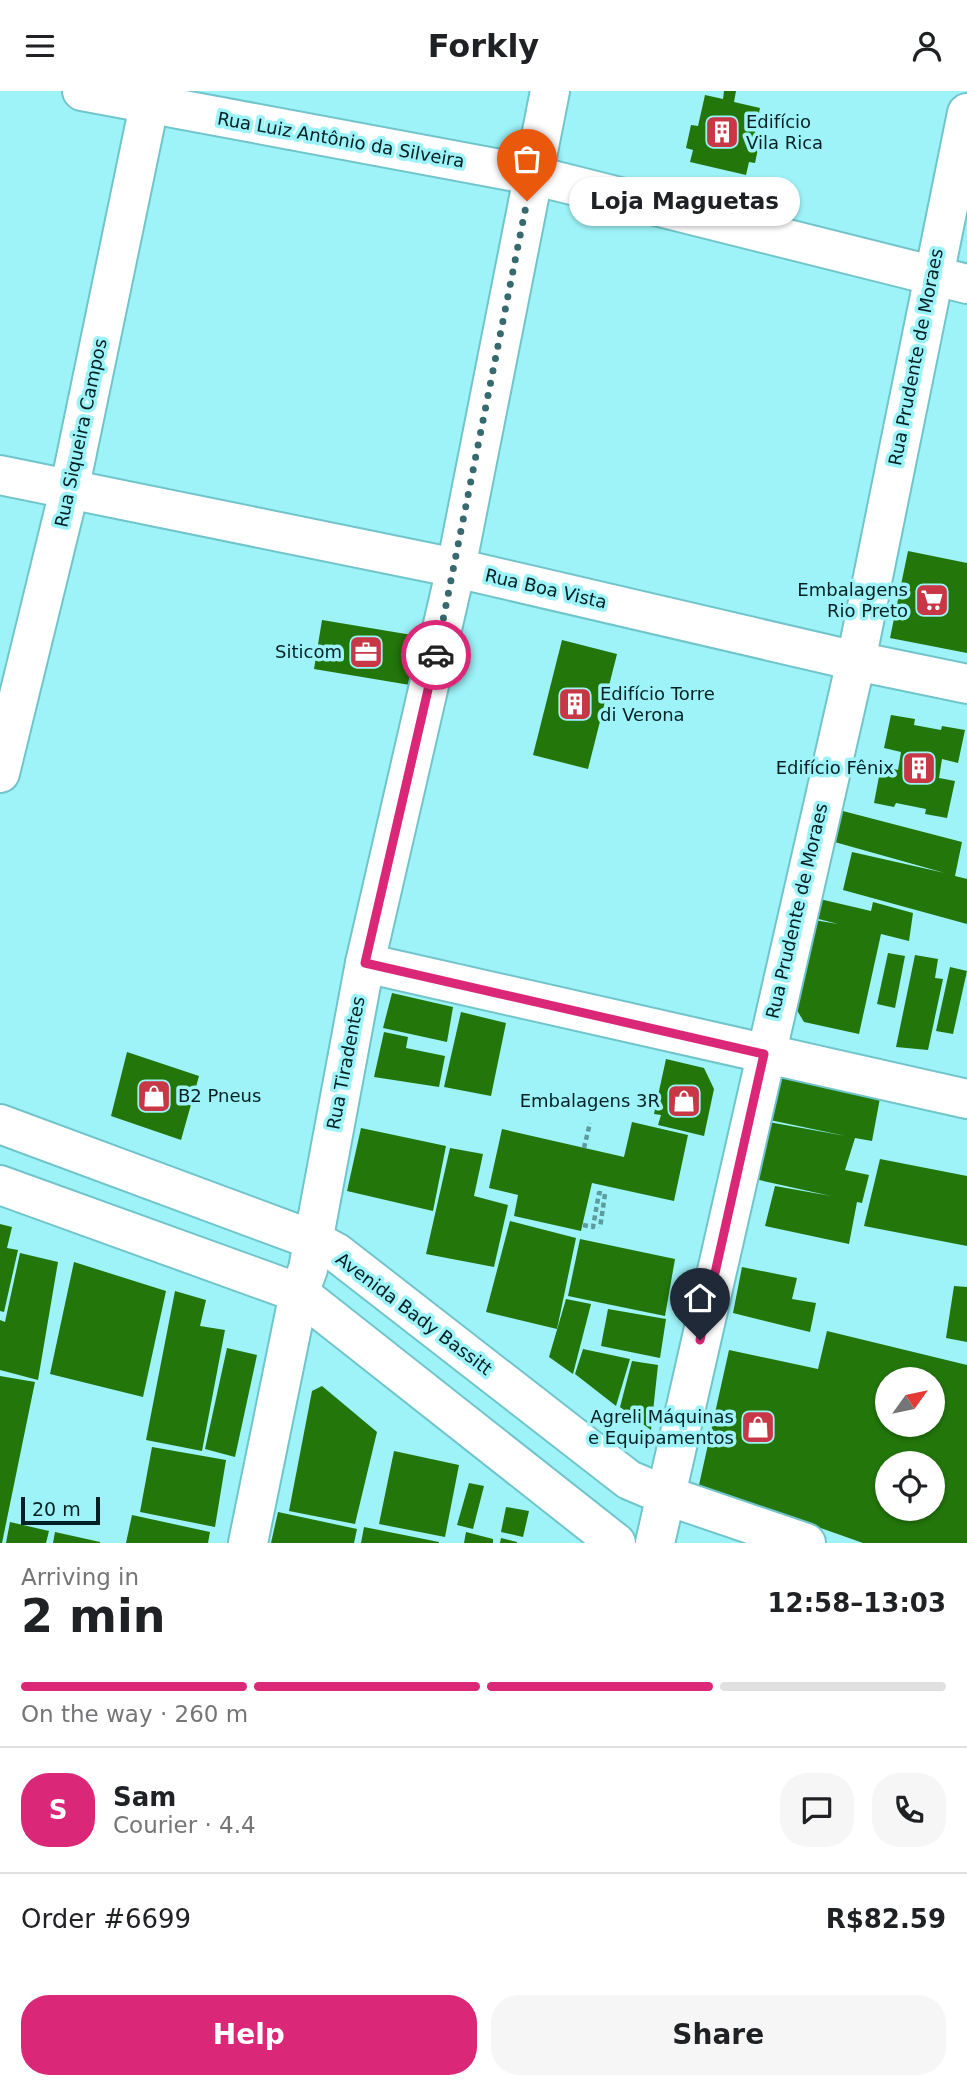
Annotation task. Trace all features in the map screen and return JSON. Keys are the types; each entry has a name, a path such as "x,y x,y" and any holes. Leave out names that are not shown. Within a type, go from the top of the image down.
{"street":[{"name":"Rua Luiz Antônio da Silveira","path":"82,91 151,98 532,175 949,280"},
{"name":"Rua Tiradentes","path":"248,1543 299,1293 308,1269 365,963 456,568 550,91"},
{"name":"Rua Siqueira Campos","path":"0,773 69,491 151,98"},
{"name":"Rua Prudente de Moraes","path":"655,1543 764,1054 949,280 967,113"},
{"name":"Rua Boa Vista","path":"0,475 456,568 856,661 967,684"},
{"path":"365,963 967,1099"},
{"name":"Avenida Bady Bassitt","path":"0,1124 313,1240 337,1254 629,1480 806,1543"},
{"path":"0,1185 299,1293 617,1543"}],"path":[{"path":"584,1148 590,1123"},
{"path":"583,1225 593,1227 599,1193 606,1194 600,1228"}],"building":[{"name":"Edifício Vila Rica","path":"724,91 736,91 734,102 760,108 754,138 760,139 755,163 749,162 746,175 690,162 693,150 686,148 691,125 698,126 705,95 723,99"},
{"name":"Embalagens Rio Preto","path":"908,551 967,563 967,653 890,638"},
{"name":"Siticom","path":"322,620 418,636 412,672 420,673 410,685 314,669"},
{"name":"Edifício Torre di Verona","path":"562,640 617,654 588,769 533,755"},
{"name":"Edifício Fênix","path":"891,715 915,719 914,725 941,730 942,726 965,730 958,763 942,759 939,778 955,781 947,818 925,814 926,809 896,803 894,807 874,803 881,766 898,770 901,752 884,748"},
{"path":"839,810 962,842 955,876 967,879 967,924 843,890 852,852 945,873 831,841"},
{"path":"811,897 871,911 873,902 913,913 909,941 881,934 859,1034 804,1022 795,1007 814,920 838,924 807,916"},
{"path":"888,953 905,956 895,1008 877,1004"},
{"path":"915,955 938,959 935,978 943,979 928,1050 896,1047"},
{"path":"950,967 967,971 953,1034 936,1031"},
{"path":"392,993 453,1007 447,1042 383,1028"},
{"path":"461,1012 506,1023 491,1096 444,1087"},
{"path":"384,1032 408,1037 406,1048 445,1056 439,1087 374,1077"},
{"name":"B2 Pneus","path":"127,1052 199,1076 181,1140 111,1116"},
{"name":"Embalagens 3R","path":"666,1059 704,1068 714,1089 704,1136 658,1125 661,1115 654,1114"},
{"path":"776,1076 880,1098 872,1141 855,1138 845,1170 869,1175 862,1203 857,1202 849,1244 765,1226 775,1186 831,1196 750,1178 763,1121 846,1136 765,1119"},
{"path":"632,1122 688,1135 674,1201 592,1183 581,1231 514,1216 518,1195 489,1188 502,1129 624,1157"},
{"path":"361,1128 446,1146 433,1211 347,1191"},
{"path":"450,1148 483,1154 474,1196 508,1205 494,1267 426,1254"},
{"path":"880,1159 967,1176 967,1246 864,1226"},
{"path":"510,1221 576,1238 557,1329 486,1312"},
{"path":"0,1224 12,1227 7,1248 18,1250 4,1312 0,1311"},
{"path":"580,1239 675,1259 665,1316 568,1296"},
{"path":"20,1253 58,1262 38,1380 0,1370 0,1320 5,1322"},
{"path":"74,1262 166,1291 143,1397 50,1374"},
{"path":"742,1267 797,1278 792,1299 816,1303 810,1332 733,1313"},
{"path":"954,1286 967,1287 967,1342 946,1338"},
{"path":"175,1291 206,1300 200,1326 225,1330 202,1451 146,1440"},
{"path":"566,1299 591,1304 573,1374 549,1357"},
{"path":"608,1309 666,1319 660,1358 601,1346"},
{"path":"827,1331 967,1365 967,1543 863,1543 699,1485 729,1350 818,1369"},
{"path":"227,1348 257,1355 235,1457 205,1449"},
{"path":"583,1349 630,1359 616,1406 575,1374"},
{"path":"632,1361 658,1365 651,1430 620,1407"},
{"path":"0,1376 35,1382 2,1543 0,1543"},
{"path":"322,1386 377,1432 355,1524 289,1511 312,1391"},
{"path":"152,1447 226,1460 215,1527 140,1512"},
{"path":"394,1451 459,1465 445,1537 379,1524"},
{"path":"469,1483 484,1486 473,1529 457,1525"},
{"path":"506,1507 529,1511 523,1537 501,1532"},
{"path":"278,1512 357,1529 354,1543 271,1543"},
{"path":"132,1515 210,1532 208,1543 126,1543"},
{"path":"10,1522 49,1531 46,1543 6,1543"},
{"path":"364,1527 439,1542 439,1543 361,1543"},
{"path":"55,1532 100,1542 100,1543 53,1543"},
{"path":"466,1532 493,1539 493,1543 464,1543"},
{"path":"501,1538 517,1542 517,1543 500,1543"}],"way so far":[{"path":"436,655 456,568 527,201"}],"place":[{"name":"Edifício Vila Rica","path":"722,132"},
{"name":"Loja Maguetas","path":"527,201"},
{"name":"Embalagens Rio Preto","path":"932,600"},
{"name":"Siticom","path":"366,652"},
{"name":"Edifício Torre di Verona","path":"575,704"},
{"name":"Edifício Fênix","path":"919,768"},
{"name":"B2 Pneus","path":"154,1096"},
{"name":"Embalagens 3R","path":"684,1101"},
{"name":"Agreli Máquinas e Equipamentos","path":"758,1427"}],"route":[{"path":"436,655 365,963 764,1054 700,1340"}]}
